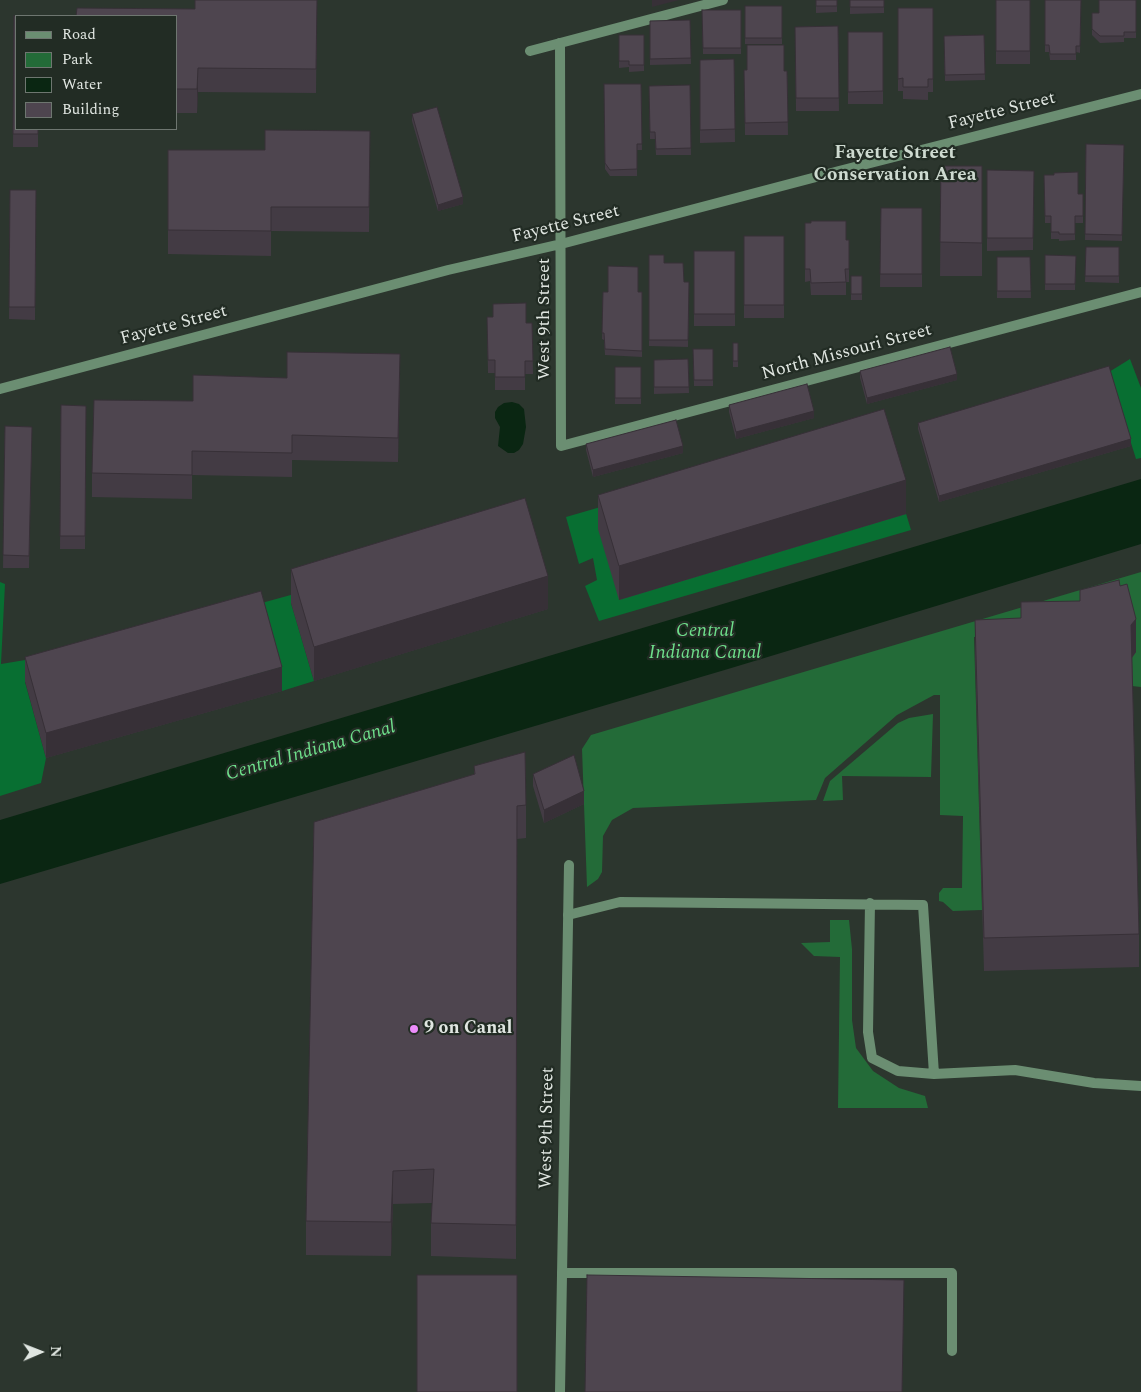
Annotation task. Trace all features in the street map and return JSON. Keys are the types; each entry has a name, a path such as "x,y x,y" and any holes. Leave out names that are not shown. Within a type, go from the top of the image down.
{"street":[{"path":"530,51 723,0"},
{"name":"West 9th Street","path":"560,42 561,446"},
{"name":"Fayette Street","path":"0,389 440,272 561,244 1141,94"},
{"name":"North Missouri Street","path":"561,446 1141,292"},
{"name":"West 9th Street","path":"560,1392 569,865"},
{"path":"568,915 620,902 923,904 934,1074"},
{"path":"870,903 868,1032 872,1058 898,1071 934,1074 1015,1070 1094,1083 1141,1086"},
{"path":"562,1273 952,1273 952,1351"}],"green space":[{"path":"1130,359 1141,388 1141,458 1136,459 1109,372"},
{"path":"881,431 911,530 599,621 585,586 597,580 593,558 579,564 566,517 711,475"},
{"path":"407,563 291,603 314,681 282,691 25,682 46,758 41,783 0,796 0,582 5,584 1,664 98,648"},
{"path":"1141,572 1141,687 1132,686 1021,636 974,637 982,910 953,911 943,902 939,901 939,893 943,888 962,888 963,816 940,815 940,695 934,695 897,715 825,778 816,800 633,808 612,820 603,836 602,872 598,879 587,887 582,749 591,735"},
{"path":"933,714 931,777 842,776 843,800 823,801 830,781 898,723 909,718"},
{"path":"830,920 849,920 852,949 852,1020 856,1048 873,1071 899,1088 925,1096 928,1108 838,1108 840,957 814,956 801,943 830,942"}],"water":[{"path":"512,402 519,404 524,409 526,427 523,444 519,450 514,453 508,453 498,446 500,427 495,418 495,412 504,403"},
{"name":"Central Indiana Canal","path":"1141,479 1141,544 728,669 0,884 0,820"}],"building":[{"path":"195,0 317,0 316,69 198,68 197,89 178,89 178,15 76,15 77,8 195,9"},
{"path":"816,0 837,0 837,6 816,6"},
{"path":"850,0 884,0 884,7 850,7"},
{"path":"996,0 1030,0 1030,51 996,51"},
{"path":"1045,0 1081,0 1080,46 1076,46 1076,54 1050,54 1049,45 1045,45"},
{"path":"1099,0 1136,0 1136,32 1124,32 1124,36 1100,36 1092,29 1092,13 1099,13"},
{"path":"745,6 782,6 782,38 745,38"},
{"path":"898,8 933,8 933,79 928,79 928,87 903,87 903,78 898,79"},
{"path":"702,10 741,10 741,48 703,48"},
{"path":"15,16 15,130 38,130 38,134 13,134"},
{"path":"690,20 691,58 650,59 650,21"},
{"path":"838,26 839,98 796,98 795,27"},
{"path":"848,32 883,32 883,91 848,92"},
{"path":"619,35 644,35 644,65 629,65 629,61 619,61"},
{"path":"984,35 985,74 945,75 944,36"},
{"path":"747,45 784,45 784,71 787,71 788,122 745,123 744,70 747,70"},
{"path":"734,59 735,129 700,130 700,60"},
{"path":"604,84 641,84 642,144 637,144 637,169 610,170 605,163"},
{"path":"690,85 691,148 656,149 655,132 650,132 649,86"},
{"path":"437,107 463,197 438,205 412,114"},
{"path":"265,130 370,131 369,207 271,207 271,231 168,230 168,150 265,150"},
{"path":"1086,144 1124,145 1122,235 1085,234"},
{"path":"941,166 982,166 982,243 940,242"},
{"path":"987,170 1034,171 1033,238 987,238"},
{"path":"1078,172 1078,194 1083,194 1083,216 1075,216 1075,234 1051,232 1051,216 1045,216 1044,175"},
{"path":"10,190 36,190 35,307 9,307"},
{"path":"881,208 922,208 922,274 880,274"},
{"path":"811,221 846,221 846,240 849,240 849,269 845,269 846,282 811,283 810,269 805,269 805,223 811,223"},
{"path":"744,236 784,236 784,305 744,305"},
{"path":"1086,247 1119,247 1119,276 1085,276"},
{"path":"694,251 735,251 735,314 694,314"},
{"path":"649,255 664,255 664,263 683,263 684,282 689,282 688,340 649,340"},
{"path":"1045,255 1076,256 1075,284 1045,284"},
{"path":"997,257 1030,257 1031,291 997,291"},
{"path":"608,266 638,267 638,292 642,292 642,351 605,349 604,333 602,333 603,292 608,292"},
{"path":"851,276 862,276 862,294 851,294"},
{"path":"526,303 526,323 532,323 533,361 525,361 525,377 495,377 495,360 488,360 487,317 493,317 493,304"},
{"path":"733,343 738,343 738,361 733,361"},
{"path":"950,347 957,374 867,398 860,371"},
{"path":"693,349 713,349 713,380 694,380"},
{"path":"287,352 400,354 398,438 292,435 292,453 192,451 192,475 92,473 94,400 193,401 193,375 287,378"},
{"path":"688,359 689,387 654,387 654,360"},
{"path":"1109,366 1131,439 939,496 918,423"},
{"path":"615,367 641,367 641,398 615,398"},
{"path":"807,384 814,411 736,432 729,405"},
{"path":"61,405 86,406 85,536 60,536"},
{"path":"884,409 906,480 619,566 598,495"},
{"path":"676,420 683,446 593,470 586,444"},
{"path":"5,426 32,427 29,556 3,555"},
{"path":"525,498 548,576 314,647 291,569"},
{"path":"1119,580 1120,586 1127,584 1136,619 1131,625 1139,934 984,938 975,620 1021,618 1021,602 1080,601 1080,590"},
{"path":"261,591 282,667 46,733 25,657"},
{"name":"9 on Canal","path":"525,752 526,805 517,806 516,1225 431,1223 434,1169 393,1171 391,1222 306,1221 314,822 475,774 474,766"},
{"path":"574,755 584,791 544,810 533,774"},
{"path":"417,1275 517,1275 517,1392 417,1392"},
{"path":"587,1275 904,1280 902,1392 585,1392"}],"place":[{"name":"9 on Canal","path":"414,1029"}],"district":[{"name":"Fayette Street Conservation Area","path":"895,165"}]}
